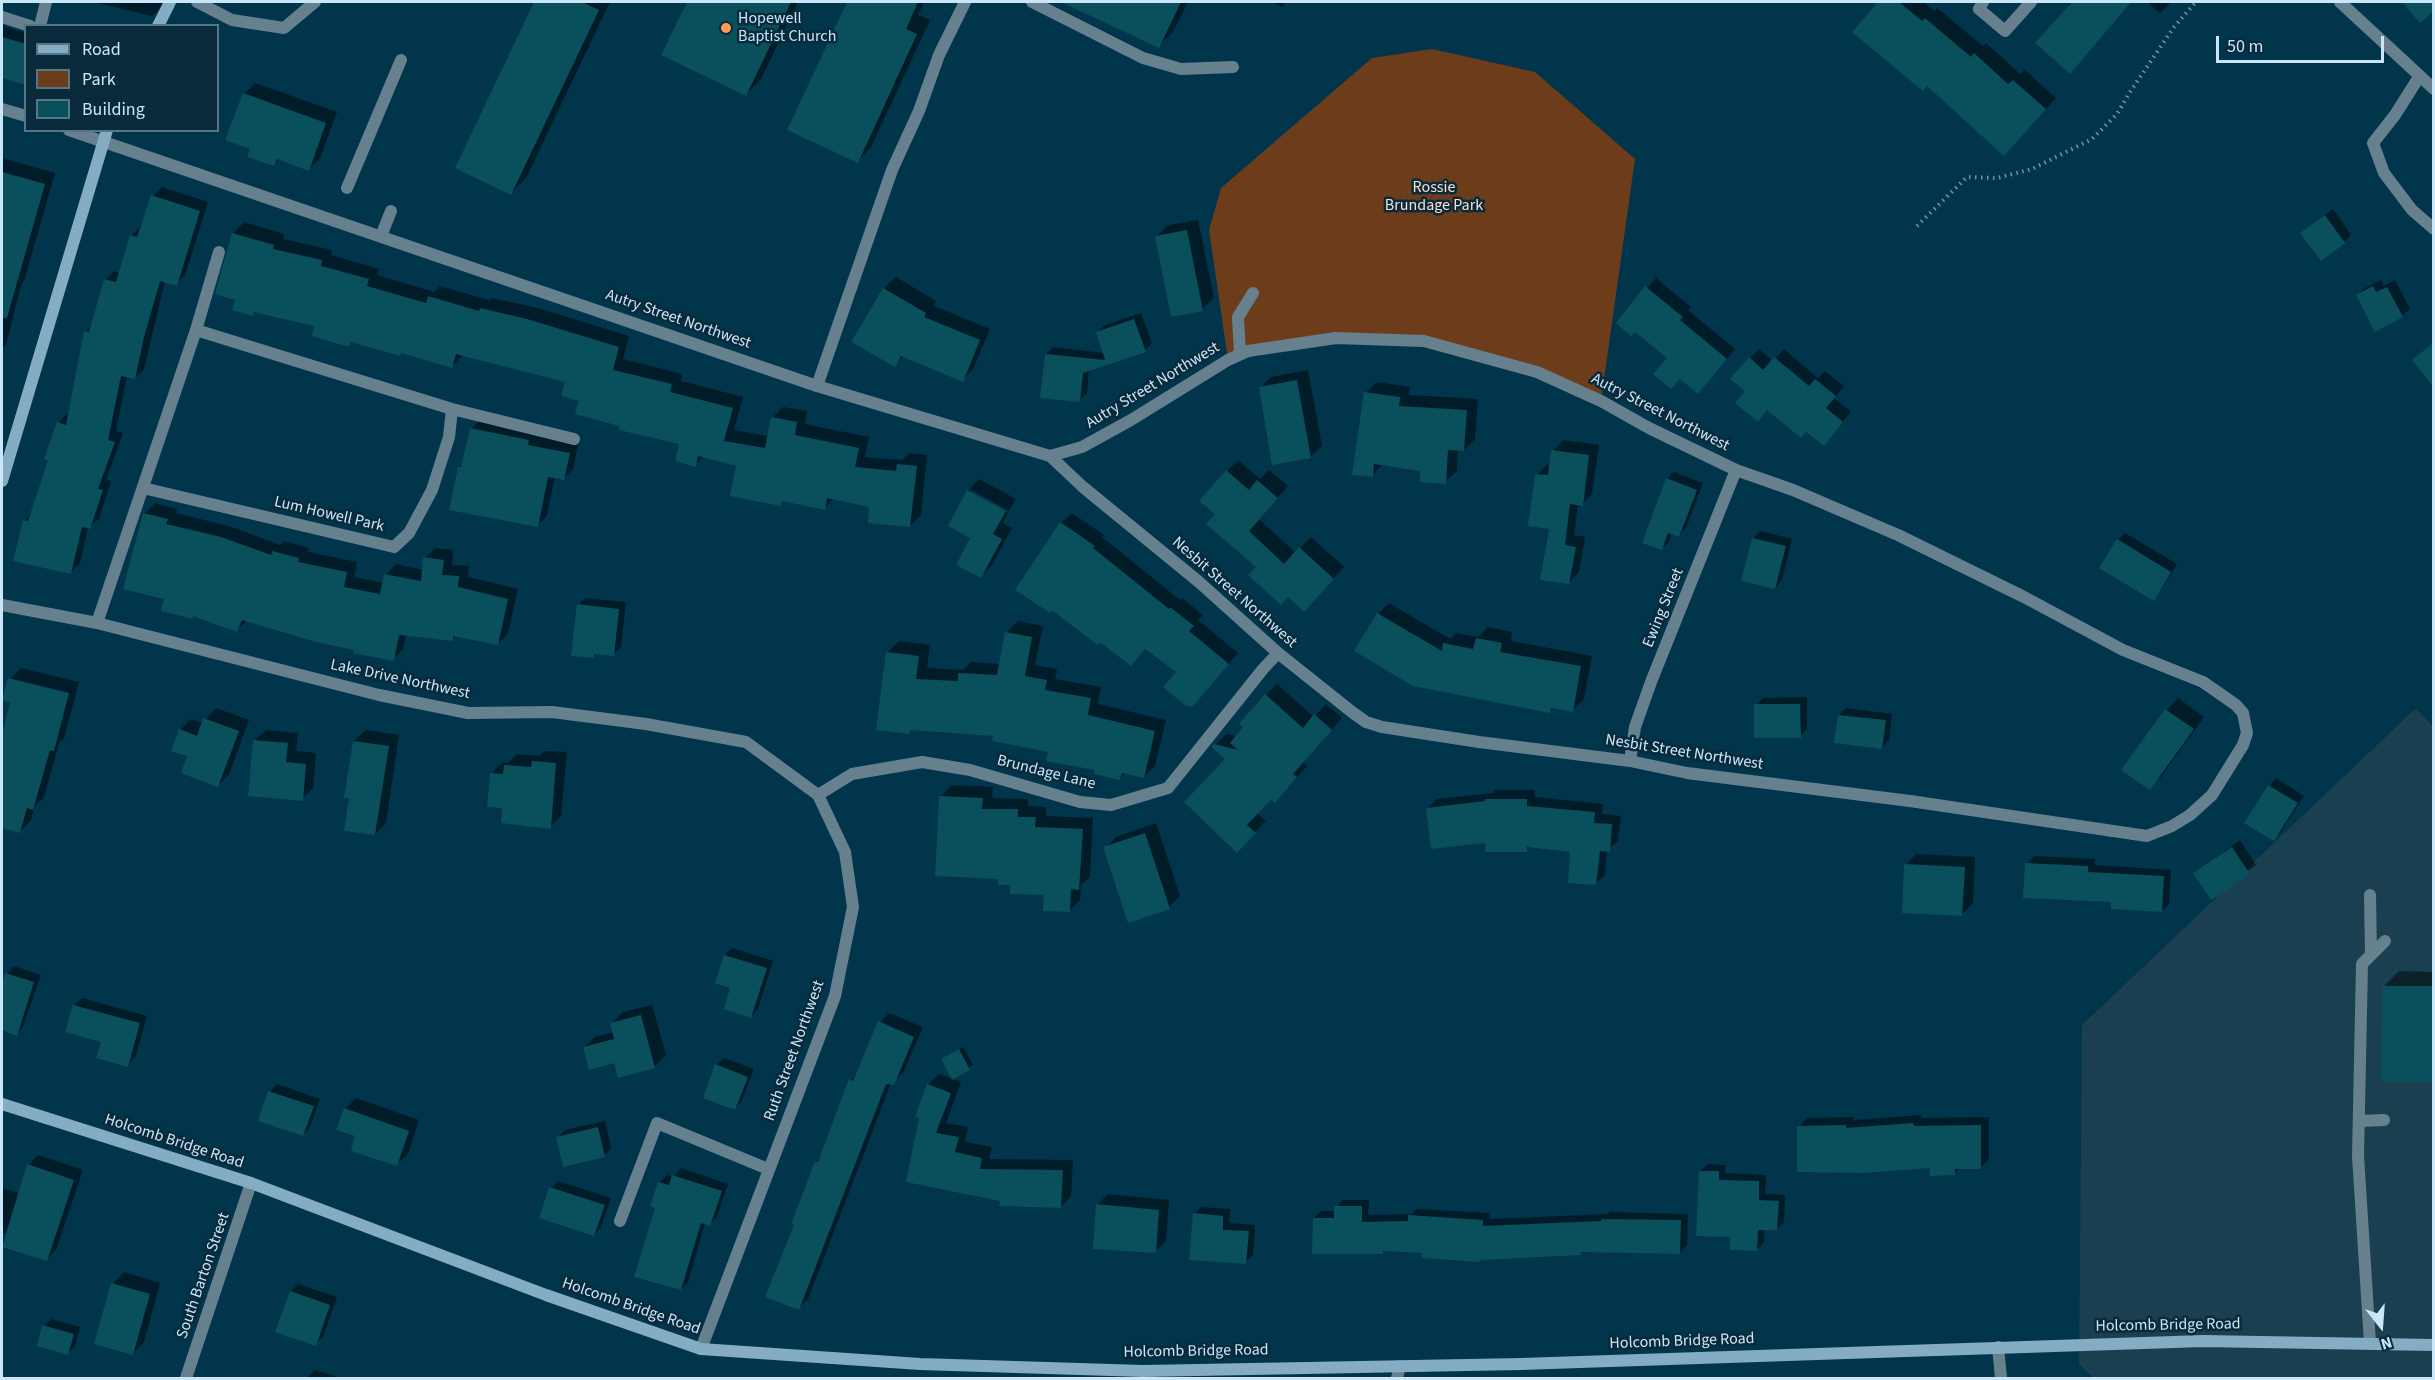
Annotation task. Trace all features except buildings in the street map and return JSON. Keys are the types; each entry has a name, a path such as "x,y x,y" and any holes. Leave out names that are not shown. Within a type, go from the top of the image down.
{"street":[{"path":"40,24 46,2"},
{"path":"159,24 170,2"},
{"path":"197,2 232,20 284,28 315,2"},
{"path":"817,386 892,170 919,111 939,55 965,2"},
{"path":"1032,2 1143,58 1181,69 1233,67"},
{"path":"1983,2 1979,9 2005,31 2031,2"},
{"path":"2340,2 2433,90"},
{"path":"2,17 24,24"},
{"path":"347,188 401,60"},
{"path":"2419,77 2395,115 2373,143 2384,173 2412,210 2433,229"},
{"path":"2,109 24,115"},
{"name":"Autry Street Northwest","path":"81,132 105,136 381,236 817,386 1050,456 1082,447 1248,351 1336,338 1424,340 1537,372 1601,401 1649,428 1736,470 1793,490 1898,535 2024,597 2123,650 2164,666"},
{"path":"2,481 105,136"},
{"path":"381,236 391,211"},
{"path":"97,623 196,330 219,252"},
{"path":"1240,354 1238,317 1253,293"},
{"path":"196,330 452,409 574,439"},
{"name":"Lum Howell Park","path":"143,488 394,547 409,533 432,490 449,437 452,409"},
{"name":"Nesbit Street Northwest","path":"1050,456 1278,653 1366,722 1382,727 1630,761 1687,773 1910,801 2147,836 2181,821 2212,795 2243,745 2247,733 2243,713 2236,705 2203,682 2164,666"},
{"name":"Ewing Street","path":"1630,761 1635,727 1651,682 1736,470"},
{"name":"Lake Drive Northwest","path":"2,605 97,623 379,695 468,713 552,712 646,724 746,742 789,773"},
{"name":"Brundage Lane","path":"818,795 852,774 922,762 970,770 1080,802 1111,805 1168,788 1278,653"},
{"name":"Ruth Street Northwest","path":"701,1349 836,996 853,907 845,852 818,795 789,773"},
{"path":"2370,895 2371,955"},
{"path":"2370,1343 2358,1156 2362,964 2385,941"},
{"name":"Holcomb Bridge Road","path":"2,1104 251,1184 546,1295 701,1349 920,1364 1142,1375 1399,1372 1521,1364 2203,1341 2433,1345"},
{"path":"2360,1120 2384,1120"},
{"path":"620,1221 657,1124 768,1169"},
{"name":"South Barton Street","path":"186,1378 251,1184"},
{"path":"1998,1347 2001,1378"}],"path":[{"path":"1917,226 1967,177 1997,178 2032,169 2092,139 2117,114 2174,27 2196,2"}],"shaded area":[{"path":"2416,708 2434,728 2433,1378 2094,1378 2079,1364 2082,1025"}],"green space":[{"name":"Rossie Brundage Park","path":"1432,49 1535,72 1635,159 1601,401 1536,372 1424,341 1347,339 1228,360 1209,230 1221,188 1372,58"}],"place":[{"name":"Hopewell Baptist Church","path":"726,28"}]}
